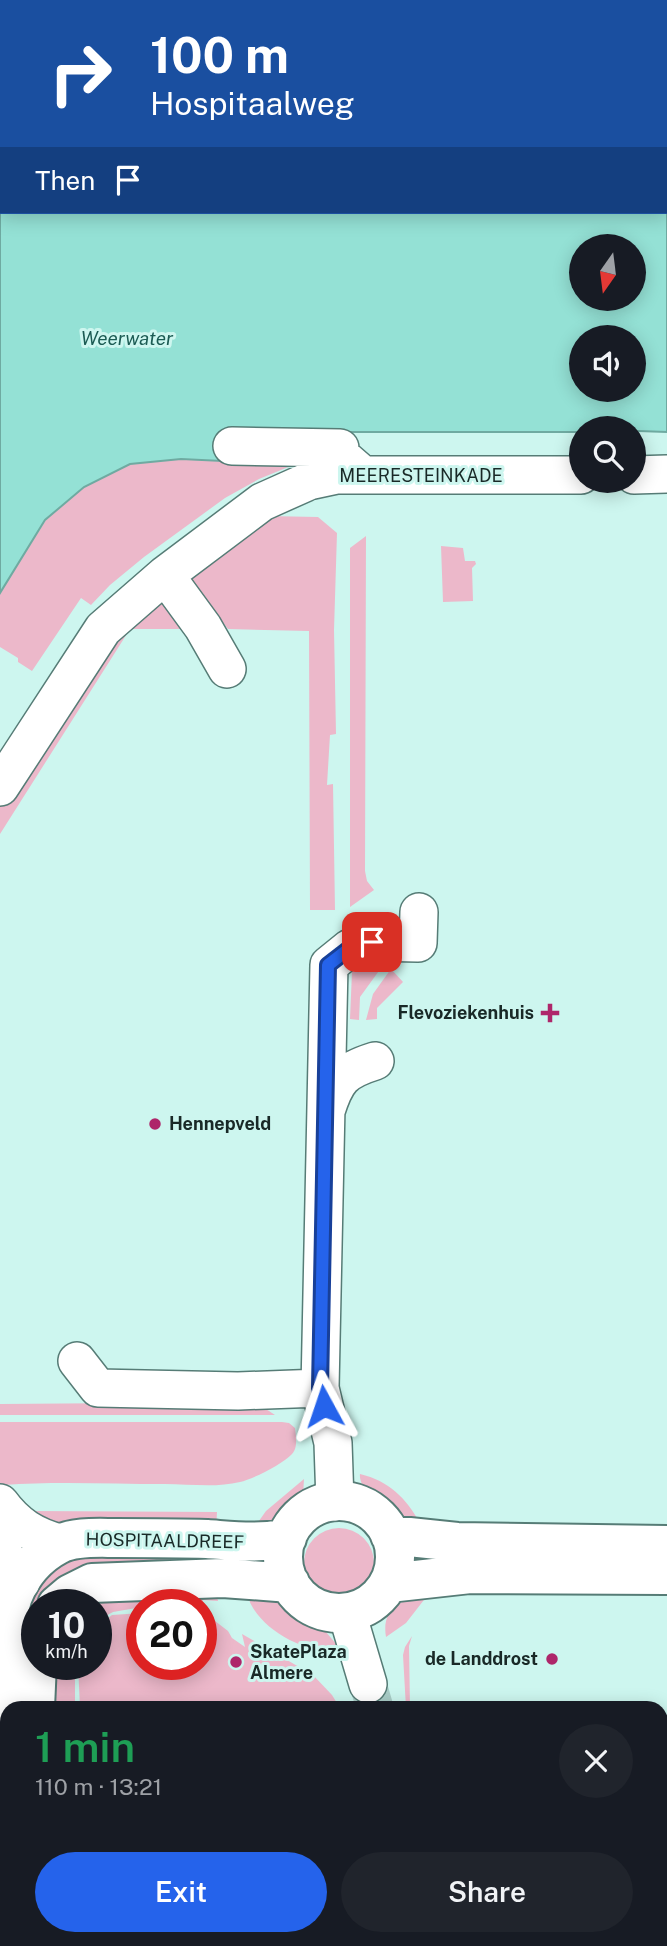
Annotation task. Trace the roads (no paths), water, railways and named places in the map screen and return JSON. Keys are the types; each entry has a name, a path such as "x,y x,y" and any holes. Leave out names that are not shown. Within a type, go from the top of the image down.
{"main road":[{"path":"335,1502 355,1504 382,1521 390,1535 395,1551 389,1583 378,1597 364,1607 347,1613 329,1612 313,1606 299,1596 290,1583 283,1564 284,1546 299,1518 311,1509 335,1502"},
{"path":"390,1535 457,1542 667,1545"},
{"name":"HOSPITAALDREEF","path":"7,1701 9,1619 13,1597 36,1560 61,1543 94,1538 170,1538 239,1543 270,1542 287,1538"},
{"path":"389,1583 470,1574 667,1575"},
{"name":"HOSPITAALDREEF","path":"79,1589 92,1583 211,1578 290,1583"},
{"path":"35,1701 36,1680"}],"street":[{"path":"232,446 340,448 341,455 363,475"},
{"path":"646,475 667,474"},
{"name":"MEERESTEINKADE","path":"0,787 103,629 165,575 262,502 309,481 337,475 569,475"},
{"path":"165,575 202,627 227,669"},
{"path":"335,1502 333,1443 320,1388 328,965 350,948 372,942 418,943 419,912"},
{"path":"325,1113 334,1087 342,1076 375,1061"},
{"path":"77,1361 98,1388 238,1391 320,1388"},
{"path":"0,1503 24,1529 41,1538 61,1543"},
{"path":"0,1548 21,1582"},
{"path":"347,1613 368,1684"}],"water":[{"name":"Weerwater","path":"0,214 667,214 667,432 646,431 646,416 569,416 569,432 222,432 222,461 181,459 130,464 84,487 45,520 0,593"}],"tunnel":[{"path":"368,1684 373,1701"}],"place":[{"name":"Flevoziekenhuis","path":"550,1013"},
{"name":"Hennepveld","path":"155,1124"},
{"name":"de Landdrost","path":"552,1659"},
{"name":"SkatePlaza Almere","path":"236,1662"}]}
